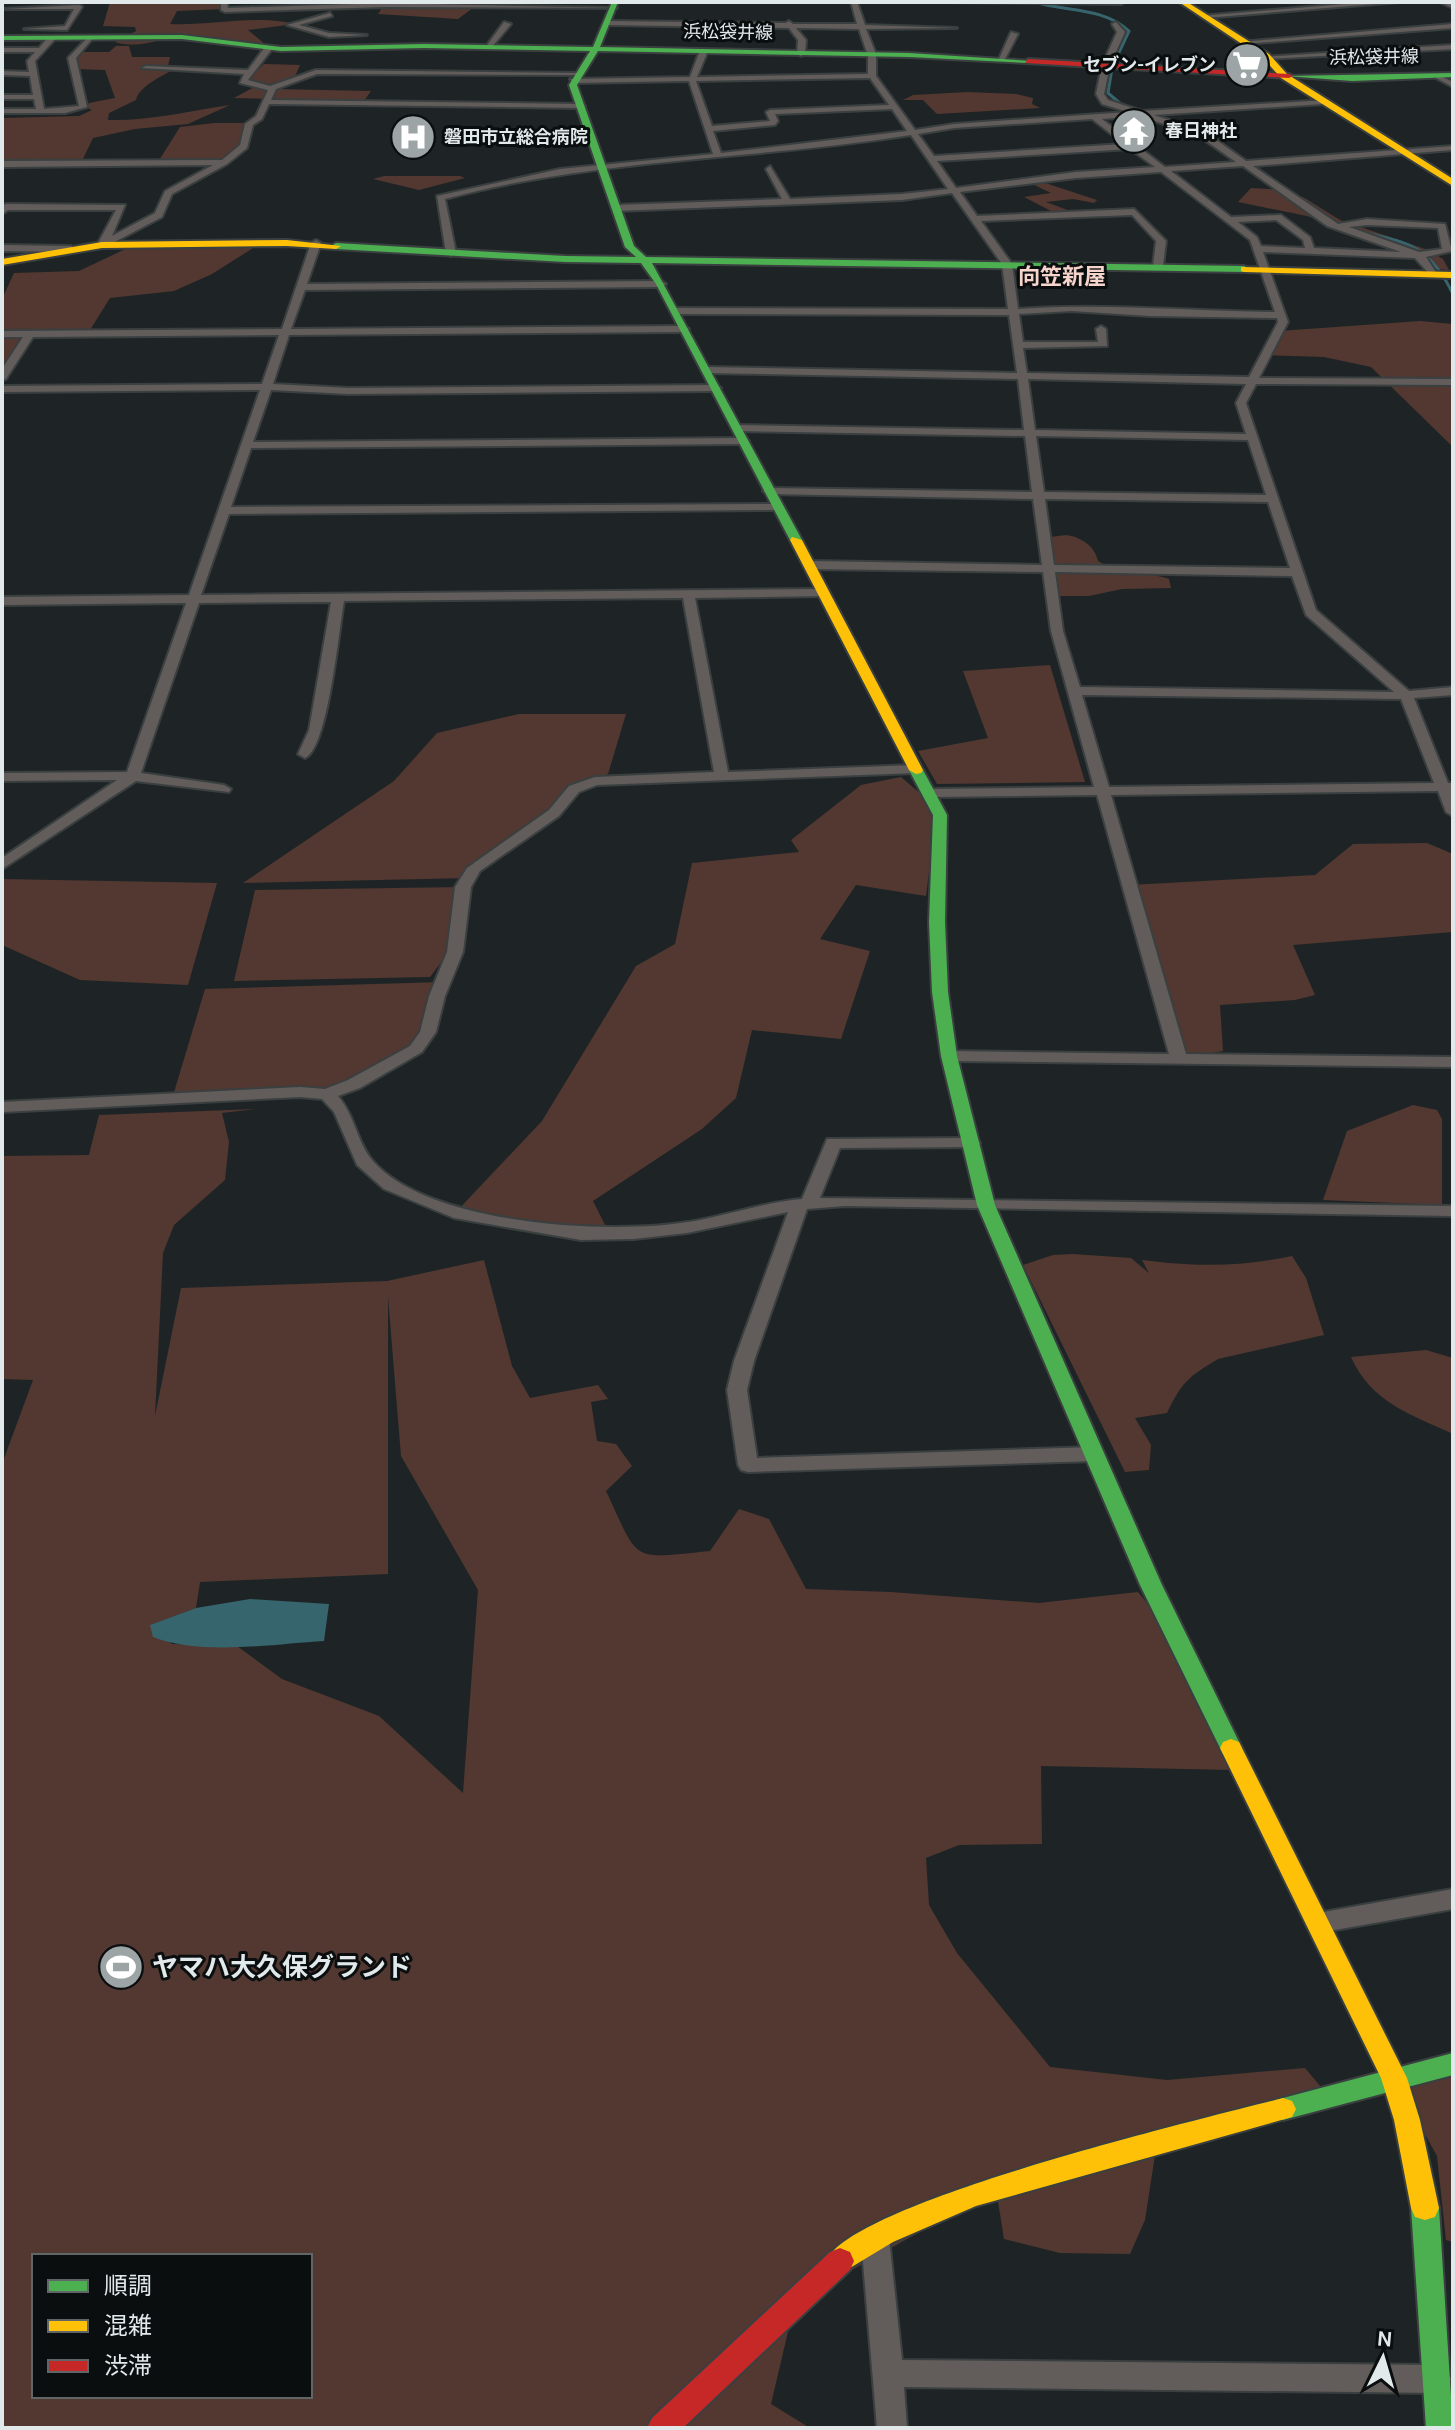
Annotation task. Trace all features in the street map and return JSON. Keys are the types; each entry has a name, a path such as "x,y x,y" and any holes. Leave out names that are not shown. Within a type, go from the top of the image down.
{"street":[{"path":"224,2 225,10 384,5 612,11 862,27 953,28"},
{"path":"854,2 871,54 872,76 1007,264 1057,631 1179,1058"},
{"path":"948,2 1121,2"},
{"path":"1182,2 1267,57 1284,76 1453,183"},
{"path":"1204,16 1397,2"},
{"path":"1444,2 1453,6"},
{"path":"376,16 384,5"},
{"path":"8,9 79,7 67,28 25,34"},
{"path":"25,34 40,8"},
{"path":"356,8 291,25 358,41 369,26"},
{"path":"612,11 596,48 577,74 581,106 630,247 661,284 940,815 938,951 949,1056 986,1205 1151,1585 1394,2078 1407,2113 1422,2182 1443,2319 1437,2379 1441,2428"},
{"path":"789,23 802,40 801,54"},
{"path":"488,46 507,24"},
{"path":"1116,24 1121,32 1106,65 1100,94 1105,102 1202,134 1247,163 1317,216 1337,227 1417,255 1432,274"},
{"path":"1244,42 1453,26"},
{"name":"浜松袋井線","path":"2,38 25,34 47,44 89,38 182,37 268,49 358,41 703,53 871,54 1352,79 1448,79"},
{"path":"1001,59 1014,34"},
{"path":"2,111 65,111 83,107 72,58 89,38"},
{"path":"2,50 47,44"},
{"path":"17,61 31,61 47,44"},
{"path":"1267,57 1453,47"},
{"path":"268,49 244,83 271,88 316,72 577,74 692,80 872,76"},
{"path":"703,53 692,80 718,156"},
{"path":"31,61 40,111"},
{"path":"502,64 577,74"},
{"path":"146,68 250,72"},
{"path":"2,73 33,74"},
{"path":"2,88 37,93"},
{"path":"102,245 159,215 168,193 224,162 244,146 249,124 259,117 271,88"},
{"path":"2,97 37,93"},
{"path":"265,102 581,106"},
{"path":"451,253 440,198 558,170 718,156 913,134 963,125 1324,102"},
{"path":"708,129 768,124 774,121 770,112 894,107"},
{"path":"1093,116 1254,239 1283,322 1241,403 1310,612 1406,695 1448,787 1453,812"},
{"path":"930,159 1132,146"},
{"path":"616,208 902,197 1076,175 1453,148"},
{"path":"2,164 224,162"},
{"path":"770,169 787,201"},
{"path":"2,211 6,207 122,207 102,245"},
{"path":"974,219 1134,212 1161,241 1158,266"},
{"path":"1229,220 1278,217 1307,239 1310,251"},
{"path":"1257,249 1417,255 1447,251 1442,226 1367,222 1337,227"},
{"path":"2,865 133,776 316,243"},
{"path":"2,262 102,245 316,243 451,253 644,260 1158,266 1453,275"},
{"path":"2,248 72,249"},
{"path":"301,287 661,284"},
{"path":"675,311 1012,312 1072,308 1281,315"},
{"path":"2,334 684,329"},
{"path":"1017,345 1098,345 1103,344 1101,329"},
{"path":"2,377 30,334"},
{"path":"706,370 1254,378 1422,384 1453,382"},
{"path":"2,389 266,387 348,391 716,388"},
{"path":"246,445 740,434 1029,433 1252,437"},
{"path":"224,511 774,499 1037,496 1273,499"},
{"path":"810,565 1297,572"},
{"path":"2,601 824,593"},
{"path":"688,594 722,776"},
{"path":"305,754 316,730 338,598"},
{"path":"1074,691 1406,695 1453,691"},
{"path":"2,1107 300,1092 327,1094 386,1067 416,1049 428,1032 437,996 455,952 463,887 474,868 554,813 574,789 584,783 915,769"},
{"path":"2,777 133,776 224,789"},
{"path":"929,793 1448,787"},
{"path":"949,1056 1453,1062"},
{"path":"327,1094 342,1111 363,1161 390,1185 454,1213 581,1234 687,1228 805,1204 845,1201 1453,1211"},
{"path":"971,1143 833,1143 805,1204 744,1361 737,1390 748,1465 1094,1454"},
{"path":"1318,1923 1453,1899"},
{"path":"662,2428 835,2264 875,2238 972,2195 1453,2064"},
{"path":"875,2238 892,2428"},
{"path":"889,2373 1437,2379"}],"shaded area":[{"path":"110,2 227,2 225,9 177,11 170,24 266,20 295,24 248,30 266,45 161,40 127,44 115,42 136,31 135,27 103,26"},
{"path":"386,2 481,2 458,19 378,14"},
{"path":"116,46 129,46 132,57 170,57 168,66 182,66 148,84 136,100 109,113 108,120 154,117 230,105 188,124 135,129 93,138 81,163 2,164 2,118 79,116 92,110 85,107 89,103 115,98 105,70 74,69 73,56 82,52 109,52"},
{"path":"264,64 300,65 293,81 274,89 371,91 364,101 234,98 256,86 244,83"},
{"path":"968,92 1016,94 1033,98 1032,104 1040,108 937,114 923,100 903,100 913,95"},
{"path":"245,123 244,146 224,162 158,162 180,127"},
{"path":"384,176 465,178 419,190 373,179"},
{"path":"1039,181 1097,200 1094,203 1073,199 1046,202 1070,211 1051,211 1024,197 1051,193 1030,183"},
{"path":"1251,188 1282,190 1294,199 1303,197 1340,220 1428,250 1443,259 1449,270 1435,269 1424,257 1307,216 1238,202"},
{"path":"261,243 212,274 174,291 110,298 90,330 26,334 10,365 2,365 2,299 14,273 79,271 136,244"},
{"path":"1420,321 1453,324 1453,447 1371,367 1324,357 1266,355 1279,331"},
{"path":"1066,535 1086,543 1098,561 1123,570 1169,579 1171,588 1122,589 1089,596 1051,596 1048,542 1051,537"},
{"path":"1050,665 1085,782 937,784 918,751 988,738 963,671"},
{"path":"519,714 626,714 608,774 584,783 469,878 243,883 394,781 437,733"},
{"path":"901,777 937,808 926,896 856,885 820,939 870,951 841,1039 752,1030 736,1098 702,1129 593,1201 609,1233 455,1213 542,1121 636,966 675,944 692,863 799,852 791,840 861,785"},
{"path":"1427,843 1453,854 1453,932 1293,945 1315,995 1295,1000 1220,1005 1223,1051 1179,1058 1130,885 1315,875 1353,844"},
{"path":"2,879 217,883 188,985 80,980 2,945"},
{"path":"463,887 457,941 430,977 234,981 255,890"},
{"path":"443,982 430,1041 354,1084 327,1094 172,1099 205,989"},
{"path":"1413,1105 1437,1110 1442,1119 1442,1205 1323,1200 1347,1131"},
{"path":"256,1109 222,1113 229,1142 225,1180 174,1225 163,1253 155,1416 181,1288 387,1281 484,1260 512,1366 530,1398 598,1385 608,1399 591,1402 597,1441 616,1444 632,1466 606,1491 625,1532 641,1551 665,1555 710,1551 739,1509 769,1519 806,1589 1039,1603 1138,1592 1179,1642 1234,1770 1041,1766 1042,1844 959,1845 926,1858 929,1905 957,1953 1050,2067 1167,2080 1305,2068 1321,2087 1159,2129 1145,2220 1130,2254 1060,2253 1004,2239 996,2189 795,2302 771,2404 810,2428 2,2428 2,1464 33,1380 2,1379 2,1156 89,1155 99,1115","holes":["388,1297 401,1456 478,1590 463,1793 379,1716 282,1679 237,1646 172,1644 151,1625 196,1608 200,1582 388,1574"]},
{"path":"1053,1255 1131,1258 1149,1273 1142,1260 1217,1265 1292,1256 1306,1278 1324,1335 1218,1359 1199,1371 1182,1387 1167,1413 1135,1418 1151,1445 1149,1470 1125,1472 1023,1265"},
{"path":"1426,1350 1453,1358 1453,1434 1407,1413 1381,1396 1360,1373 1351,1357"},
{"path":"1453,2069 1453,2242 1446,2240 1437,2156 1394,2078"}],"water":[{"path":"250,1599 329,1604 324,1641 215,1647 172,1643 153,1637 150,1625 196,1608"}],"waterway":[{"path":"1035,2 1096,14 1119,23 1129,31 1114,63"},
{"path":"1112,68 1108,93 1122,105"},
{"path":"1208,135 1294,194"},
{"path":"1355,230 1389,238 1425,255 1444,277 1453,294"}],"traffic: fast":[{"path":"615,2 596,48 573,85 630,247 648,264 661,284 796,540"},
{"path":"2,38 182,37 281,49 424,46 909,55 1028,61"},
{"path":"1289,76 1352,79 1453,75"},
{"path":"336,246 565,259 1244,269"},
{"path":"916,770 940,815 937,922 940,992 949,1056 986,1205 1151,1585 1231,1748"},
{"path":"1283,2109 1453,2064"},
{"path":"1425,2208 1441,2428"}],"traffic: slow":[{"path":"1182,2 1266,56 1284,76 1453,183"},
{"path":"2,262 102,245 287,243 336,246"},
{"path":"1244,269 1453,275"},
{"path":"796,540 916,770"},
{"path":"1231,1748 1394,2078 1407,2120 1425,2208"},
{"path":"840,2261 883,2233 972,2195 1283,2109"}],"traffic: jam":[{"path":"1028,61 1289,76"},
{"path":"662,2428 840,2261"}],"place":[{"name":"セブン-イレブン","path":"1247,65"},
{"name":"春日神社","path":"1134,131"},
{"name":"磐田市立総合病院","path":"413,137"},
{"name":"ヤマハ大久保グランド","path":"121,1967"}],"district":[{"name":"向笠新屋","path":"1062,276"}]}
